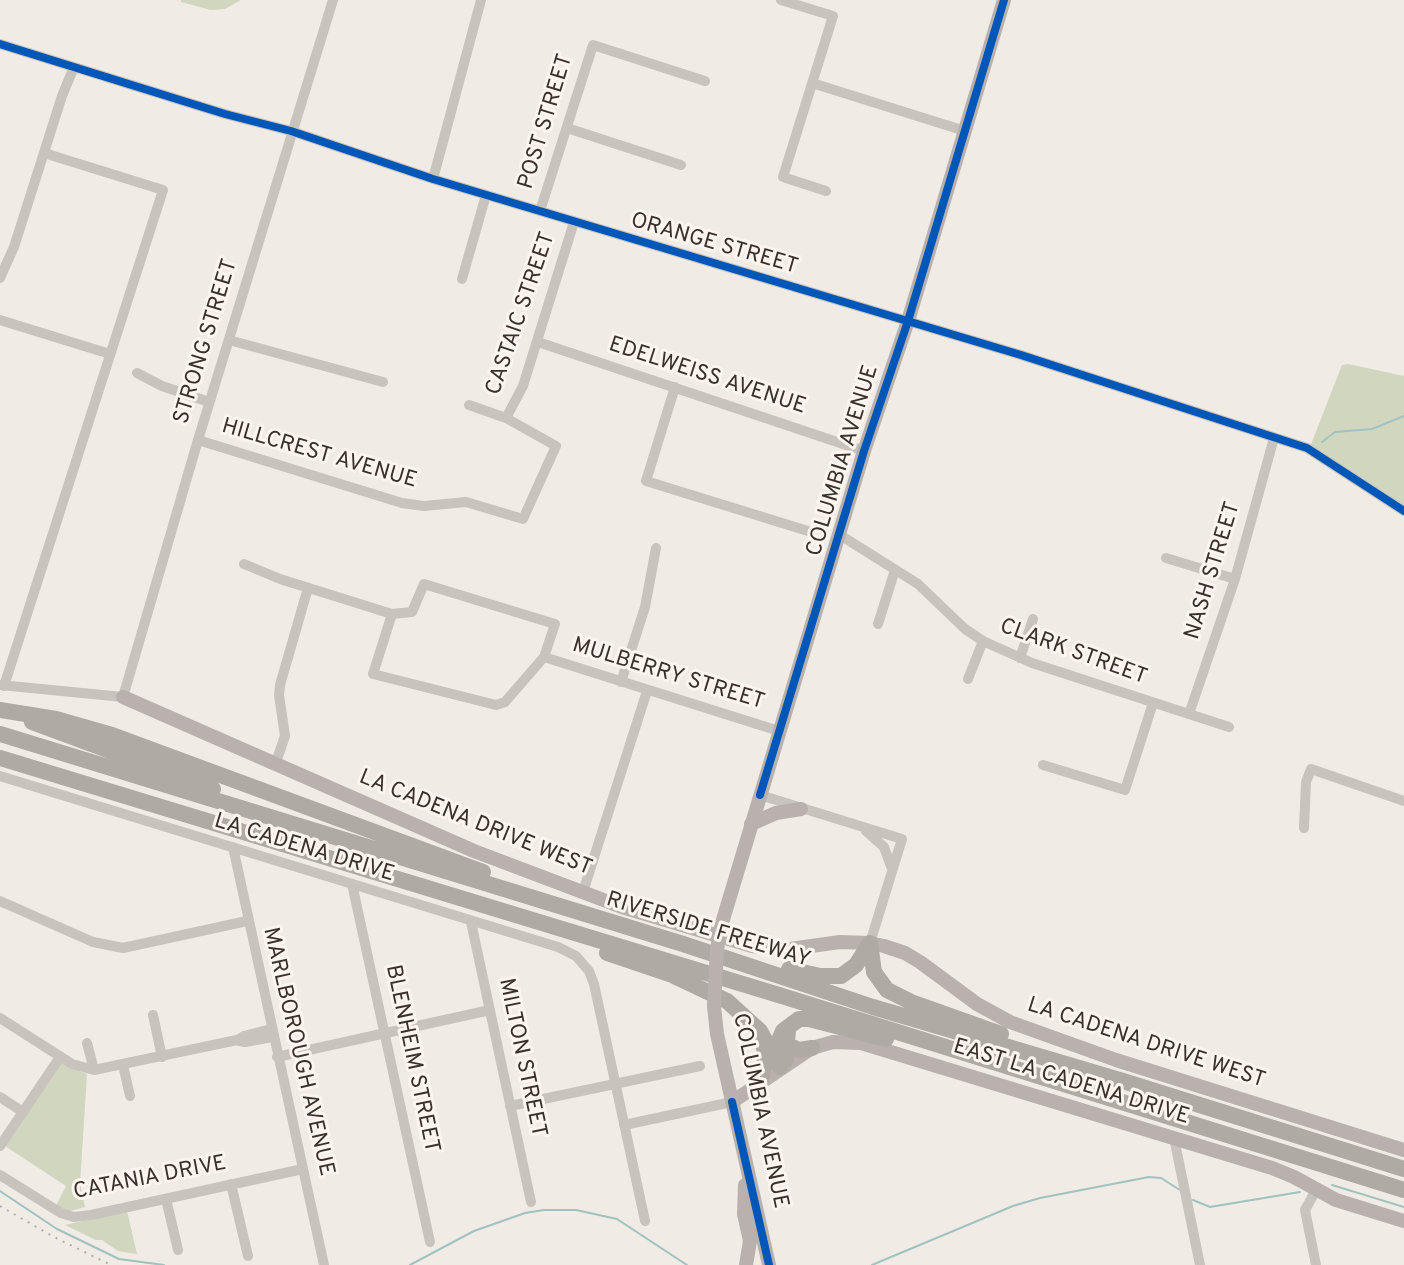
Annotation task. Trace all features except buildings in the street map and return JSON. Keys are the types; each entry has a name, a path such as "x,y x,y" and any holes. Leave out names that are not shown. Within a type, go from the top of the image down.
{"highway":[{"path":"0,711 56,719 112,735 391,837 628,929"},
{"path":"0,711 364,845"},
{"name":"RIVERSIDE FREEWAY","path":"0,734 683,944 873,1007 1404,1169"},
{"name":"RIVERSIDE FREEWAY","path":"0,760 529,918 1404,1190"},
{"path":"529,918 567,939 672,975 727,1001 760,1031 783,1065"},
{"path":"683,944 703,945 781,968 830,977 849,972 870,943"},
{"path":"870,943 874,972 887,990 911,1002 1021,1042 1111,1070 1123,1081"},
{"path":"783,1065 780,1038 783,1031 793,1022 809,1019 911,1045 951,1048"},
{"path":"793,1022 787,1036 790,1046 795,1049 812,1048"},
{"path":"760,1031 766,1055 761,1080"}],"main road":[{"name":"COLUMBIA AVENUE","path":"769,1265 717,1034 714,1006 717,949 779,731 864,451 908,321 1004,0"},
{"name":"LA CADENA DRIVE WEST","path":"123,697 506,864 583,892 752,946 790,949 840,942 870,943 905,953 977,1004 1010,1022 1115,1060 1404,1150"},
{"path":"751,824 776,813 801,809"},
{"name":"EAST LA CADENA DRIVE","path":"732,1102 812,1048 833,1042 864,1044 1272,1168 1336,1200 1404,1221"},
{"path":"746,1265 750,1241 744,1214 747,1169"}],"street":[{"name":"STRONG STREET","path":"123,697 209,402 333,0"},
{"path":"433,179 481,0"},
{"path":"781,0 833,16 783,177 826,191"},
{"name":"ORANGE STREET","path":"0,44 225,114 291,131 433,179 908,321 1307,448 1404,511"},
{"name":"POST STREET","path":"540,211 593,45 705,81"},
{"path":"0,278 14,247 74,67"},
{"path":"812,83 965,131"},
{"path":"567,128 681,165"},
{"path":"44,153 163,190 2,685 123,697"},
{"path":"462,279 486,195"},
{"name":"CASTAIC STREET","path":"506,418 523,386 574,222"},
{"path":"0,320 110,354"},
{"path":"229,340 383,382"},
{"name":"EDELWEISS AVENUE","path":"538,342 864,451"},
{"path":"137,373 162,386 209,402"},
{"path":"675,387 646,481 808,531"},
{"path":"469,405 506,418"},
{"name":"HILLCREST AVENUE","path":"198,440 402,503 424,506 466,502 523,519 556,446 506,418"},
{"name":"NASH STREET","path":"1189,714 1235,579 1274,438"},
{"name":"CLARK STREET","path":"840,535 918,584 965,629 983,641 1020,658 1229,727"},
{"path":"621,682 645,607 656,548"},
{"path":"1166,558 1235,579"},
{"path":"244,564 392,614 373,674 496,705 505,702 544,657"},
{"path":"878,624 895,570"},
{"name":"MULBERRY STREET","path":"392,614 412,612 424,584 555,624 544,657 779,731"},
{"path":"275,765 285,736 280,685 308,588"},
{"path":"1020,658 1033,619"},
{"path":"968,679 983,641"},
{"path":"583,892 647,691"},
{"path":"1043,765 1125,790 1153,703"},
{"path":"1304,828 1306,782 1311,769 1404,801"},
{"name":"LA CADENA DRIVE","path":"0,776 569,952 589,971 615,1083"},
{"path":"760,795 902,839 870,943"},
{"path":"861,827 884,847 893,871"},
{"name":"MARLBOROUGH AVENUE","path":"233,847 324,1265"},
{"name":"BLENHEIM STREET","path":"352,884 430,1242"},
{"path":"0,901 93,942 123,948 247,921"},
{"name":"MILTON STREET","path":"471,922 531,1202"},
{"path":"277,1057 490,1010"},
{"path":"153,1015 162,1057"},
{"path":"0,1018 60,1057 82,1068 94,1070 237,1040 245,1042 272,1033"},
{"path":"87,1043 94,1070"},
{"path":"0,1146 60,1057"},
{"path":"123,1065 130,1096"},
{"path":"510,1106 700,1066"},
{"path":"615,1083 645,1221"},
{"path":"0,1097 23,1112"},
{"path":"624,1125 732,1102"},
{"path":"1174,1138 1200,1265"},
{"name":"CATANIA DRIVE","path":"0,1175 61,1213 74,1217 166,1199 302,1165"},
{"path":"231,1184 248,1256"},
{"path":"1316,1190 1305,1210 1316,1265"},
{"path":"166,1199 178,1250"}],"green space":[{"path":"181,0 241,0 225,9 211,10"},
{"path":"1342,365 1404,376 1404,508 1310,447"},
{"path":"60,1063 87,1074 80,1184 85,1207 70,1211 56,1206 66,1186 5,1146"},
{"path":"127,1211 137,1254 118,1251 102,1240 65,1225"}],"waterway":[{"path":"1322,442 1335,432 1372,429 1404,416"},
{"path":"872,1265 1013,1206 1040,1198 1149,1177 1161,1178 1180,1190"},
{"path":"1332,1185 1404,1207"},
{"path":"0,1191 57,1229 119,1259 164,1265"},
{"path":"1193,1200 1210,1207 1300,1192"},
{"path":"410,1265 474,1231 525,1213 544,1210 576,1210 617,1219 687,1265"}],"railway":[{"path":"0,1206 111,1265"}],"cycle path":[{"path":"760,795 864,451 908,321 1004,0"},
{"path":"0,44 225,114 291,131 433,179 1021,355 1307,448 1404,511"},
{"path":"732,1102 769,1265"}]}
